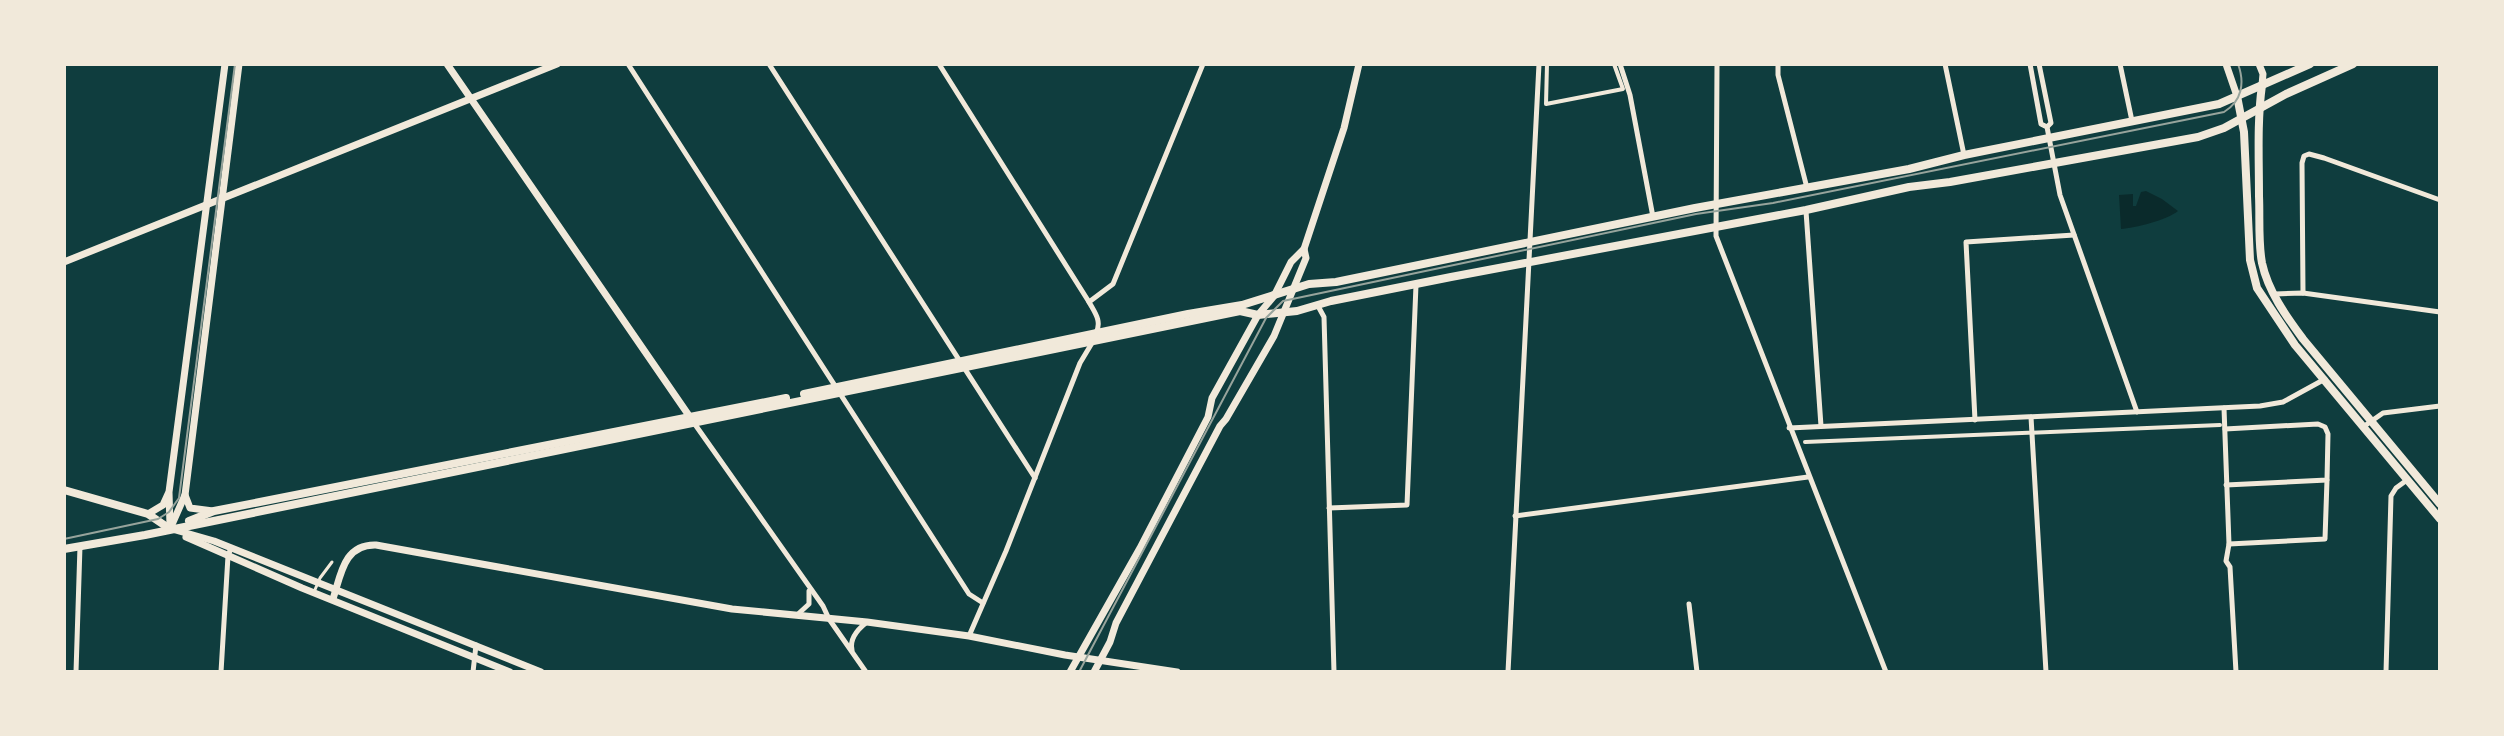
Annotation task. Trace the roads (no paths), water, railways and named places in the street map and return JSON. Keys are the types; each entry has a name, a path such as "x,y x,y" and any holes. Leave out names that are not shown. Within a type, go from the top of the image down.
{"main road":[{"path":"170,529 214,511 962,365 1242,305 1293,288 1421,266 1529,241 1909,169 1964,155 2219,104 2310,64"},
{"path":"1094,338 1240,311 1258,315 1283,313 1909,187 2203,136 2353,64"},
{"path":"2262,85 2259,109 2263,265 2286,316 2328,377"},
{"path":"2237,96 2242,119 2250,260 2257,288 2278,322 2328,377 2440,519"},
{"path":"64,549 692,419"},
{"path":"2366,424 2440,504"},
{"path":"64,490 148,514 170,529"}],"street":[{"path":"170,529 169,492 225,64"},
{"path":"170,529 185,495 239,64"},
{"path":"447,64 866,672"},
{"path":"64,262 557,64"},
{"path":"628,64 969,594 983,603"},
{"path":"769,64 1035,478"},
{"path":"939,64 1089,302 1099,326 1080,363 969,636"},
{"path":"1089,302 1113,284 1203,64"},
{"path":"1070,672 1140,548 1208,417 1212,398 1258,315 1274,296 1291,262 1304,249 1344,128 1359,64"},
{"path":"1508,672 1539,64"},
{"path":"1547,64 1546,104 1623,89 1614,64"},
{"path":"1620,64 1630,95 1653,217"},
{"path":"1717,64 1715,225 1721,251 1886,672"},
{"path":"1778,64 1778,75 1807,189"},
{"path":"1945,64 1964,155"},
{"path":"2120,64 2132,121"},
{"path":"2226,64 2237,96"},
{"path":"2259,64 2263,74 2262,85"},
{"path":"2031,66 2040,66 2051,123 2047,127 2041,124 2031,66"},
{"path":"2047,127 2060,195 2137,412"},
{"path":"2303,293 2304,156 2309,154 2324,158 2440,200"},
{"path":"1806,210 1821,426"},
{"path":"1975,420 1966,242 2074,235"},
{"path":"1094,672 1116,623 1220,426 1274,336 1306,258 1304,249"},
{"path":"1329,508 1407,505 1416,284"},
{"path":"2274,295 2303,293 2440,312"},
{"path":"1318,306 1324,317 1334,672"},
{"path":"1789,428 2260,406 2283,402 2328,377"},
{"path":"2366,424 2389,412 2440,406"},
{"path":"2224,408 2222,427 2229,544 2226,561 2230,567 2236,672"},
{"path":"2031,417 2046,672"},
{"path":"1805,442 2318,424 2325,427 2328,434 2325,539 2229,544"},
{"path":"1515,516 1808,477"},
{"path":"2386,672 2391,496 2407,479"},
{"path":"2226,485 2327,480"},
{"path":"148,514 163,505 169,492"},
{"path":"185,495 190,508 214,511"},
{"path":"170,529 336,590 541,672"},
{"path":"333,599 345,561 352,550 376,545 707,605 969,636 1177,672"},
{"path":"76,672 80,546"},
{"path":"230,552 314,592 510,672"},
{"path":"221,672 230,552"},
{"path":"794,616 809,604 808,586"},
{"path":"1689,604 1697,672"},
{"path":"860,665 851,647 857,629 867,622"},
{"path":"473,672 476,645"}],"lane":[{"path":"314,592 332,562"}],"water":[{"path":"2146,191 2178,211 2151,223 2121,229 2119,195 2133,194 2133,206 2136,206 2141,192"}],"tram line":[{"path":"64,539 158,519 169,512 179,498 235,64"},
{"path":"1079,672 1266,318 1283,301 1696,214 1773,203 2224,112 2235,103 2240,91 2238,64"}]}
